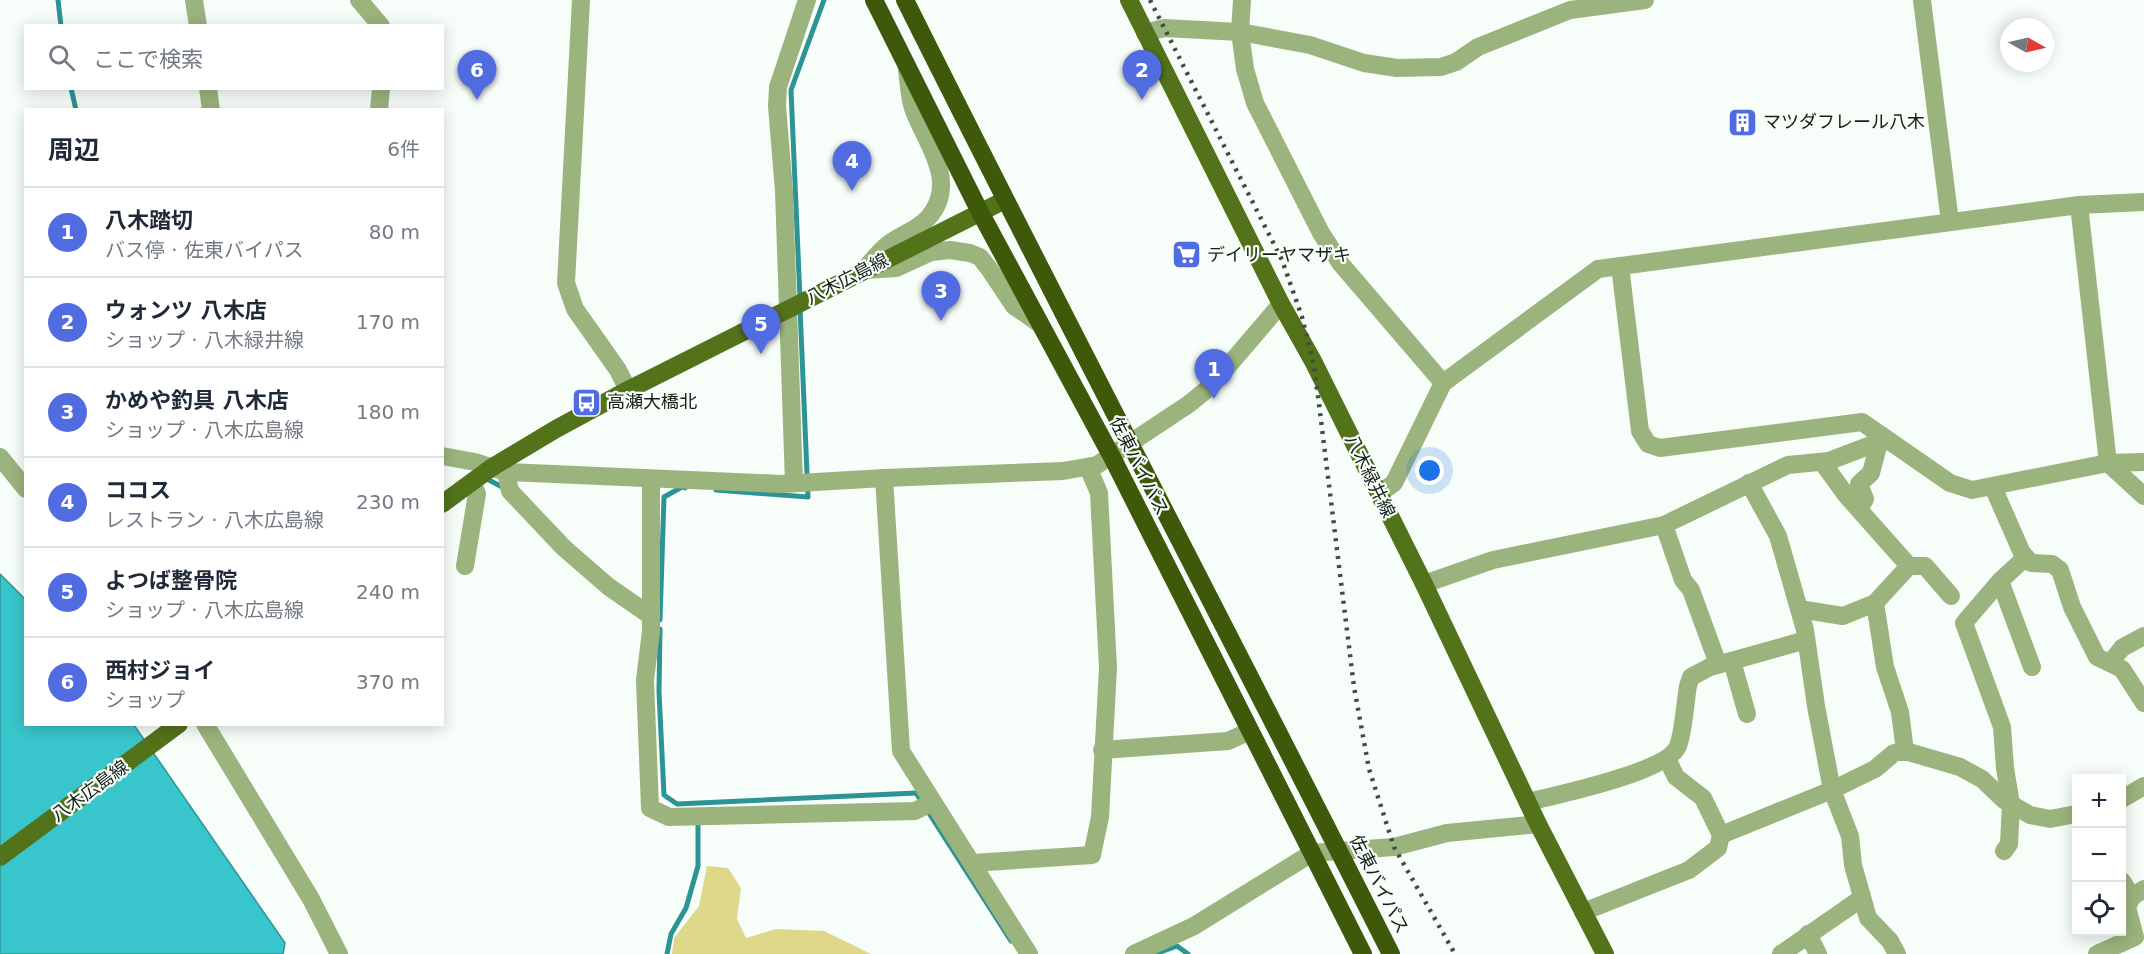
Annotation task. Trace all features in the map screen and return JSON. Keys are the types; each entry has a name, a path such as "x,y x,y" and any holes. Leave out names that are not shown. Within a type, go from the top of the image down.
{"highway":[{"name":"佐東バイパス","path":"873,0 980,212 1112,457 1363,954"},
{"name":"佐東バイパス","path":"905,0 1391,954"}],"main road":[{"name":"八木緑井線","path":"1129,0 1281,304 1313,361 1424,584 1538,824 1605,954"},
{"name":"八木広島線","path":"444,503 472,482 498,470 556,429 628,390 1005,200"},
{"name":"八木広島線","path":"0,857 175,728"}],"street":[{"path":"194,0 198,24"},
{"path":"359,0 379,24"},
{"path":"581,0 566,283 574,309 618,370 628,390"},
{"path":"794,483 784,191 777,106 778,87 807,0"},
{"path":"1242,0 1240,32 1245,69 1255,103 1321,233 1341,264 1443,383"},
{"path":"1145,33 1164,28 1240,32 1311,45 1364,63 1397,68 1442,67 1456,63 1478,47 1570,10 1645,0"},
{"path":"1922,0 1950,222"},
{"path":"864,270 886,245 918,228 930,216 939,200 942,183 939,167 913,110 906,66"},
{"path":"208,90 211,108"},
{"path":"379,108 381,90"},
{"path":"1379,494 1395,483 1443,383 1598,269 2079,205 2144,202"},
{"path":"2079,205 2108,463 2144,496"},
{"path":"864,270 896,268 931,252 950,250 970,253 980,257 1014,306 1040,324"},
{"path":"1620,266 1640,431 1648,444 1660,448 1862,422 1950,483 1972,490 2108,463 2144,462"},
{"path":"444,456 475,462 498,470 651,479 794,483 1063,471 1088,467 1112,457 1189,404 1211,386 1281,304"},
{"path":"1424,584 1493,560 1664,525 1788,465 1828,461 1871,445 1881,435"},
{"path":"1859,509 1865,499 1859,484 1871,473 1881,435"},
{"path":"0,457 24,487"},
{"path":"1822,462 1909,566"},
{"path":"972,863 1092,855 1100,817 1108,668 1099,493 1088,467"},
{"path":"498,470 510,491 564,548 609,587 651,616"},
{"path":"884,478 901,751 1029,954"},
{"path":"651,479 651,616 645,680 650,808 669,817 915,811 933,802"},
{"path":"465,566 477,494 472,482"},
{"path":"1749,483 1778,536 1799,609 1832,790 1850,836 1852,865 1868,918 1890,941 1897,954"},
{"path":"1993,487 2026,557 2031,562 2052,564 2060,570 2072,607 2097,657 2122,669 2144,703"},
{"path":"1664,525 1683,580 1725,662 1747,714"},
{"path":"2004,851 2009,844 2011,804 2002,727 1964,622 2000,581 2026,557"},
{"path":"1799,609 1843,616 1875,603 1909,566 1925,566 1952,596"},
{"path":"2000,581 2032,667"},
{"path":"1875,603 1885,667 1900,712 1905,751"},
{"path":"2110,663 2122,648 2144,636"},
{"path":"1528,802 1614,781 1667,759 1678,747 1691,676 1725,662 1806,640"},
{"path":"206,726 312,899 339,954"},
{"path":"1102,750 1228,741 1250,731"},
{"path":"1721,836 1832,790 1875,769 1894,753 1905,751 1960,766 1982,779 2004,800 2030,815 2050,819 2072,815"},
{"path":"1583,912 1689,870 1718,848 1721,836 1703,798 1676,777 1667,759"},
{"path":"2126,796 2144,786"},
{"path":"1134,954 1194,926 1312,853 1394,847 1448,833 1538,824"},
{"path":"2097,954 2138,945 2127,907 2138,893 2122,882"},
{"path":"1781,954 1862,898"},
{"path":"1808,934 1818,954"}],"shaded area":[{"path":"707,866 728,868 741,888 737,919 746,938 776,929 824,931 871,954 672,954 674,938 699,906"}],"water":[{"path":"0,574 24,598 24,726 135,726 285,943 283,954 0,954"}],"waterway":[{"path":"58,0 61,24"},
{"path":"800,299 791,90 824,0"},
{"path":"71,90 76,108"},
{"path":"716,490 808,497 800,308"},
{"path":"485,478 506,489"},
{"path":"660,620 664,497 682,487 685,488"},
{"path":"660,629 659,692 664,795 677,804 916,793 1011,941"},
{"path":"667,954 671,934 686,908 698,866 698,820"},
{"path":"1155,954 1177,946 1188,954"}],"railway":[{"path":"1150,0 1282,260 1302,317 1313,361 1354,687 1369,769 1394,847 1455,954"}],"place":[{"name":"西村ジョイ","path":"477,100"},
{"name":"ウォンツ 八木店","path":"1142,100"},
{"name":"マツダフレール八木","path":"1742,122"},
{"name":"ココス","path":"852,191"},
{"name":"デイリーヤマザキ","path":"1186,255"},
{"name":"かめや釣具 八木店","path":"941,321"},
{"name":"よつば整骨院","path":"761,354"},
{"name":"八木踏切","path":"1214,399"},
{"name":"高瀬大橋北","path":"586,402"}]}
